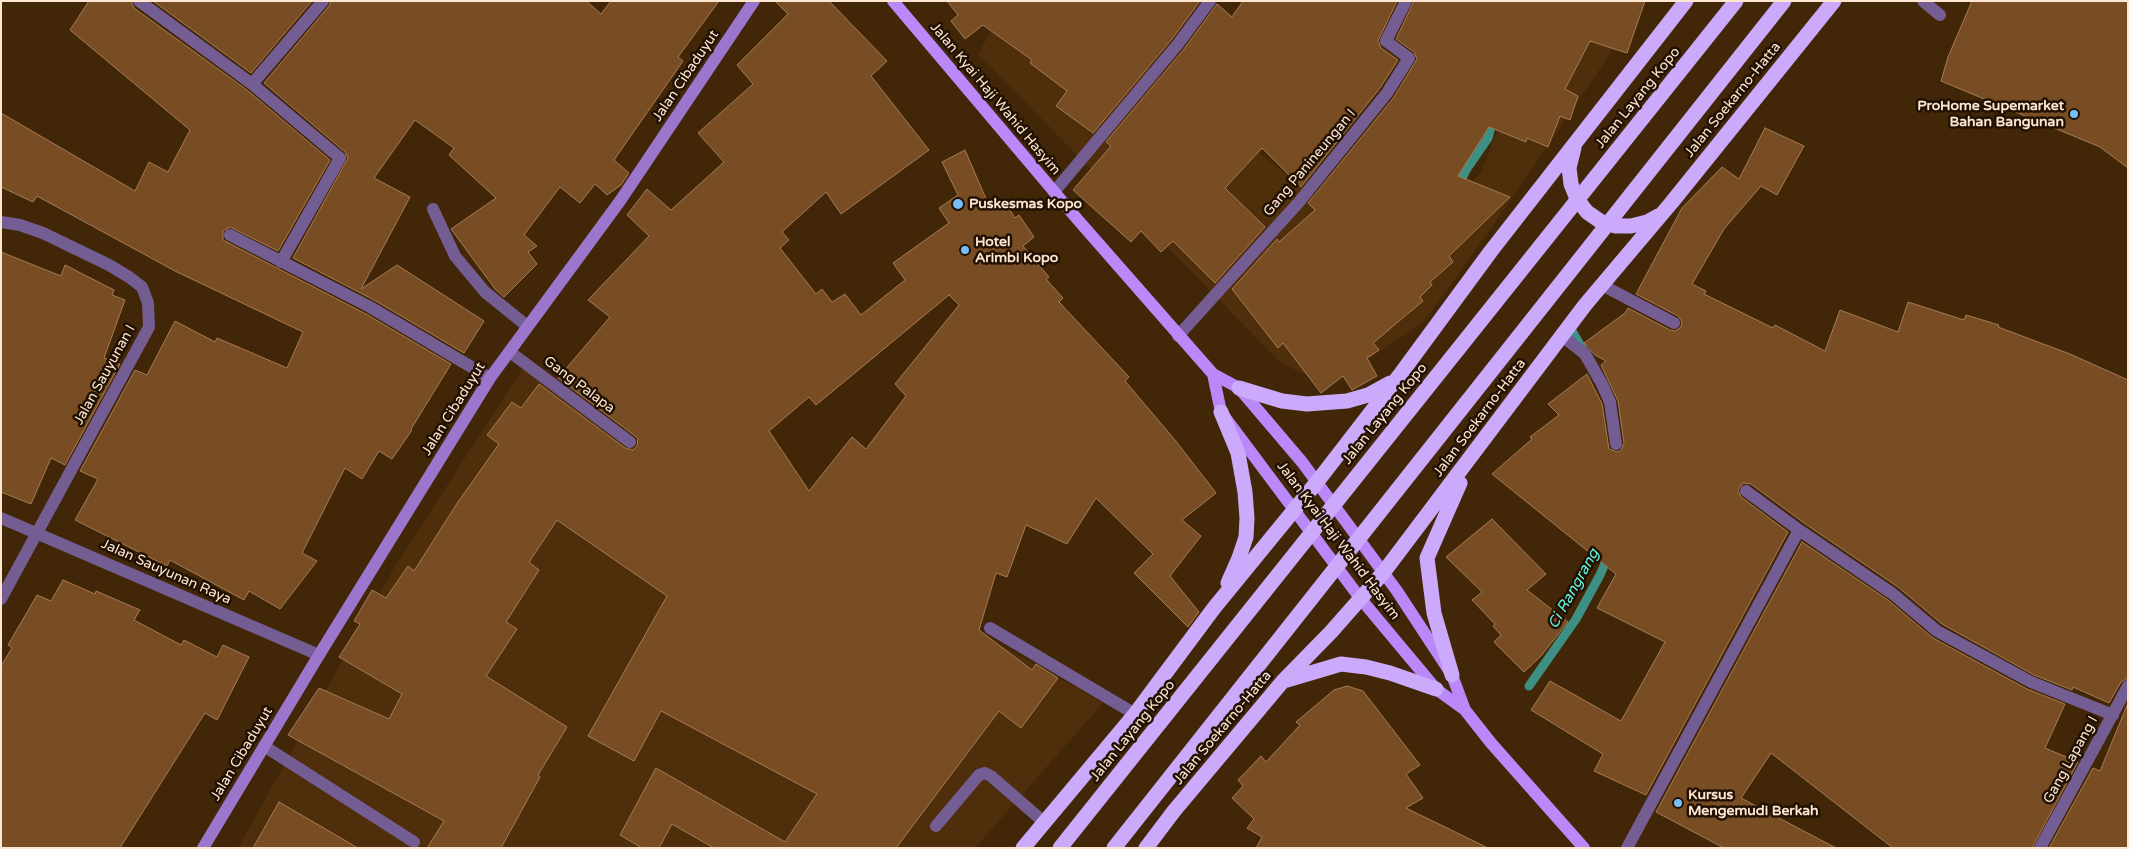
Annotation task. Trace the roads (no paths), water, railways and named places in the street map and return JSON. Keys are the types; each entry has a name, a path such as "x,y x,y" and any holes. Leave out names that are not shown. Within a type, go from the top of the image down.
{"highway":[{"path":"1023,848 1135,714 1214,608 1317,482 1402,372 1490,251 1686,1"},
{"name":"Jalan Layang Kopo","path":"1060,848 1736,1"},
{"path":"1114,848 1784,1"},
{"name":"Jalan Soekarno-Hatta","path":"1146,848 1174,811 1283,681 1331,632 1383,573 1602,285 1672,202 1834,1"},
{"path":"1579,138 1570,160 1570,184 1577,199 1587,212 1600,221 1615,226 1631,226 1647,222 1661,214 1672,202"},
{"path":"1239,388 1282,401 1307,404 1334,402 1368,395 1383,388 1402,372"},
{"path":"1214,608 1239,558 1246,536 1247,518 1245,492 1238,453 1221,412"},
{"path":"1452,675 1434,612 1427,558 1456,491 1480,446"},
{"path":"1283,681 1341,664 1366,667 1390,673 1436,689"}],"main road":[{"name":"Jalan Kyai Haji Wahid Hasyim","path":"892,1 1178,336 1213,374 1239,388 1317,482 1397,591 1452,675 1465,710"},
{"name":"Jalan Kyai Haji Wahid Hasyim","path":"1213,374 1221,412 1360,598 1436,689 1465,710 1491,743 1584,848"}],"street":[{"path":"139,1 252,84 340,158 282,262"},
{"path":"252,84 323,1"},
{"name":"Jalan Cibaduyut","path":"203,848 319,655 490,378 620,201 754,1"},
{"path":"1054,192 1178,44 1210,1"},
{"name":"Gang Panineungan I","path":"1178,336 1299,202 1387,93 1409,58 1386,41 1406,1"},
{"path":"1923,1 1940,14"},
{"path":"433,209 455,256 485,292 527,326"},
{"name":"Jalan Sauyunan I","path":"1,222 20,225 43,233 110,265 142,287 148,302 148,327 1,599"},
{"path":"230,235 370,307 490,378"},
{"path":"1602,285 1674,323"},
{"path":"1562,336 1585,354 1602,384 1610,402 1616,444"},
{"name":"Gang Palapa","path":"510,352 630,442"},
{"path":"1746,491 1893,594 1937,631 2031,682 2113,715"},
{"name":"Jalan Sauyunan Raya","path":"1,518 319,655"},
{"path":"1627,848 1800,530"},
{"path":"990,628 1135,714"},
{"name":"Gang Lapang I","path":"2040,848 2128,686"},
{"path":"264,746 414,842"},
{"path":"936,826 979,775 984,773 991,776 1045,822"}],"waterway":[{"name":"Ci Rangrang","path":"1457,188 1466,170 1488,138 1494,116"},
{"name":"Ci Rangrang","path":"1571,329 1583,350"},
{"name":"Ci Rangrang","path":"1529,686 1576,619 1609,554"}],"place":[{"name":"ProHome Supemarket Bahan Bangunan","path":"2074,114"},
{"name":"Puskesmas Kopo","path":"958,204"},
{"name":"Hotel Arimbi Kopo","path":"965,250"},
{"name":"Kursus Mengemudi Berkah","path":"1678,803"}]}
